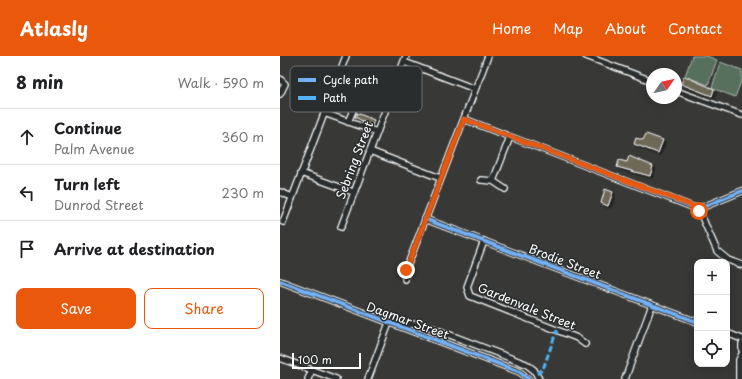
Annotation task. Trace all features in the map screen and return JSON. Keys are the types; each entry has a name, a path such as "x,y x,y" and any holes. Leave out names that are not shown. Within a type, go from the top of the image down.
{"street":[{"path":"342,66 346,56"},
{"name":"Sebring Street","path":"403,66 406,56"},
{"path":"405,279 406,268 488,56"},
{"path":"586,56 646,79"},
{"path":"404,62 415,66"},
{"path":"422,69 475,89"},
{"path":"280,79 285,84 280,94"},
{"path":"682,93 742,115"},
{"path":"348,122 352,112"},
{"name":"Sebring Street","path":"341,227 385,112"},
{"path":"283,222 324,113 377,132"},
{"path":"464,119 698,208 742,191"},
{"path":"493,181 510,137"},
{"path":"370,151 440,178"},
{"path":"301,173 354,192"},
{"path":"481,180 493,181 505,189"},
{"path":"280,192 292,197"},
{"path":"698,208 717,251 728,260 742,265"},
{"name":"Brodie Street","path":"425,219 694,321"},
{"name":"Gardenvale Street","path":"484,241 467,287 470,296 577,338 585,344"},
{"name":"Dagmar Street","path":"280,281 520,372 528,379"},
{"path":"625,379 652,305"},
{"path":"368,379 390,323"},
{"name":"Dagmar Street","path":"390,323 417,324 426,326 526,364 534,370 539,379"},
{"path":"730,334 742,339"},
{"path":"742,344 742,350"},
{"path":"739,379 739,360 742,354"},
{"path":"280,358 336,379"},
{"path":"308,379 312,370"}],"green space":[{"path":"692,56 707,56 717,60 708,85 685,76"},
{"path":"720,62 742,70 742,79 735,97 712,88"}],"building":[{"path":"684,76 714,89 712,96 682,84"},
{"path":"357,113 374,120 372,126 355,117"},
{"path":"646,134 663,140 658,153 634,144 636,138 643,140"},
{"path":"629,156 653,166 650,176 617,167 619,160 627,162"},
{"path":"605,189 613,192 608,206 601,203"}],"marked path":[{"path":"537,374 543,369 557,330"}],"cycle path":[{"path":"464,119 695,208 703,207 742,191"},
{"path":"425,219 694,321"},
{"path":"280,281 520,372 528,379"}],"route":[{"path":"406,270 440,178 464,119 698,208 699,211"}]}
